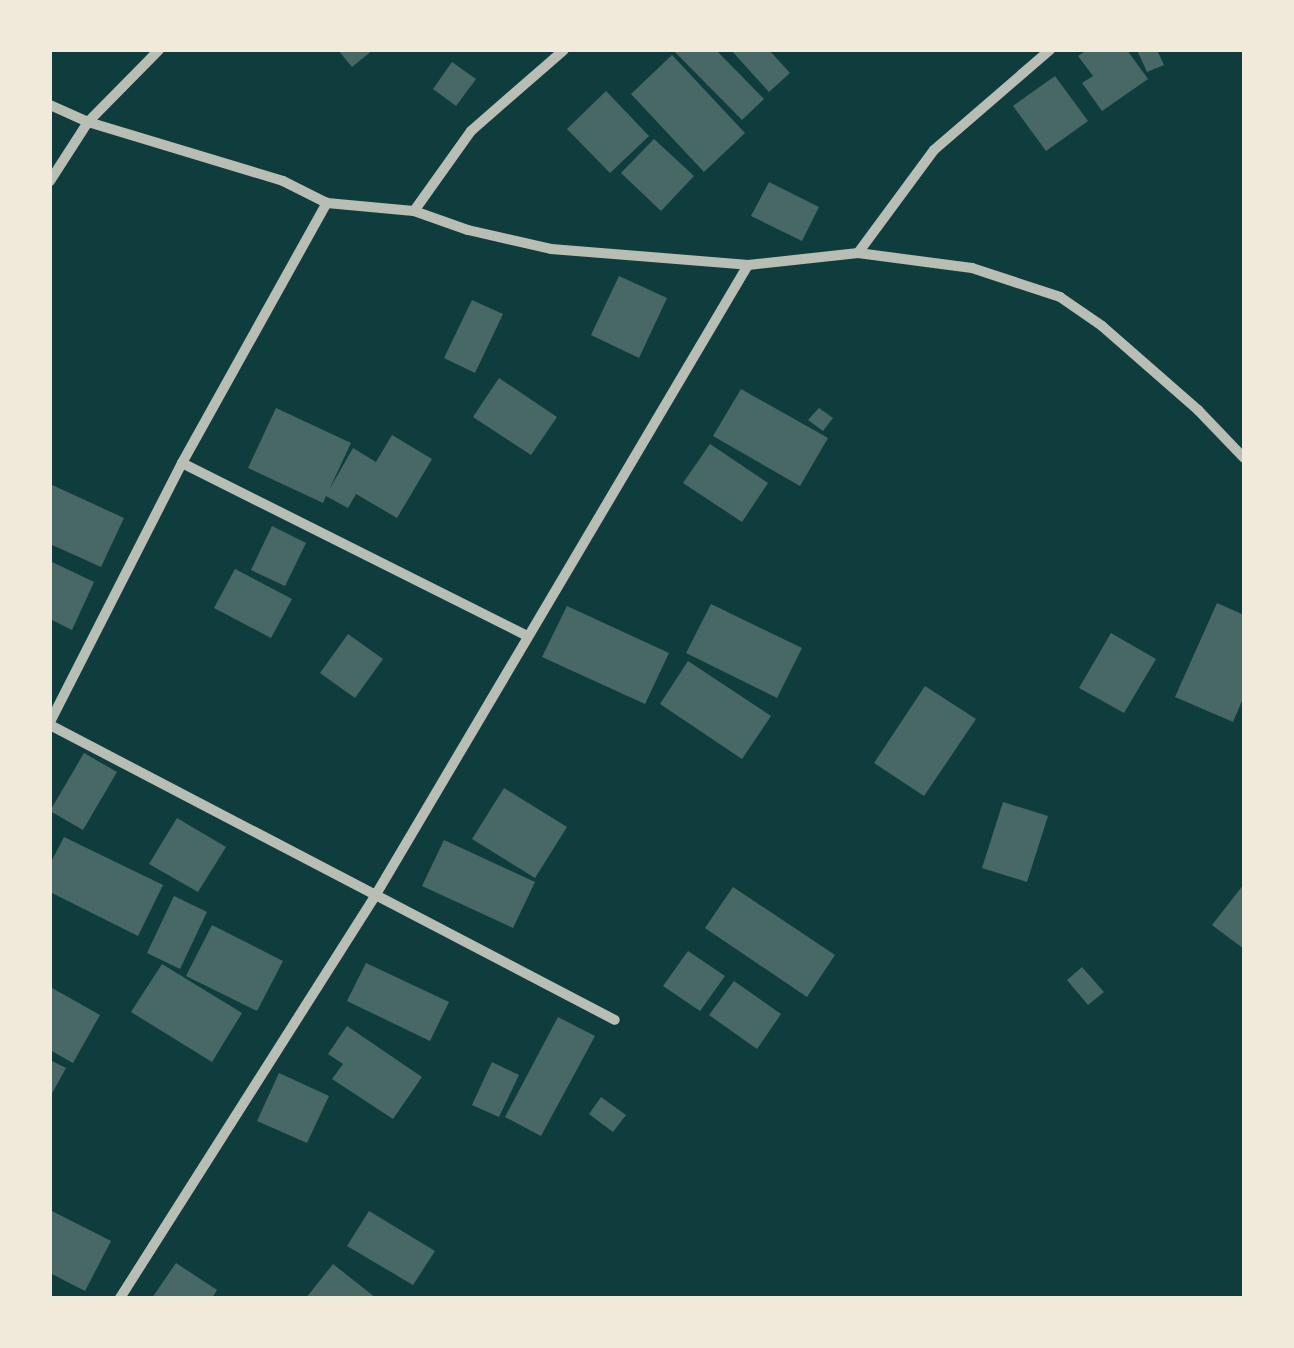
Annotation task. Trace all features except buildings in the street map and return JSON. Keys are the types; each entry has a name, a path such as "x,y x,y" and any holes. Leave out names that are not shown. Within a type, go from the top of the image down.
{"street":[{"path":"50,181 88,122 159,50"},
{"path":"414,211 471,131 564,50"},
{"path":"858,252 934,150 1050,50"},
{"path":"50,105 88,122 282,180 326,203 414,211 468,230 551,250 748,265 858,252 972,268 1060,297 1116,338 1244,458"},
{"path":"326,203 182,463 50,724 614,1020"},
{"path":"120,1298 375,896 748,265"},
{"path":"182,463 526,635"}]}
